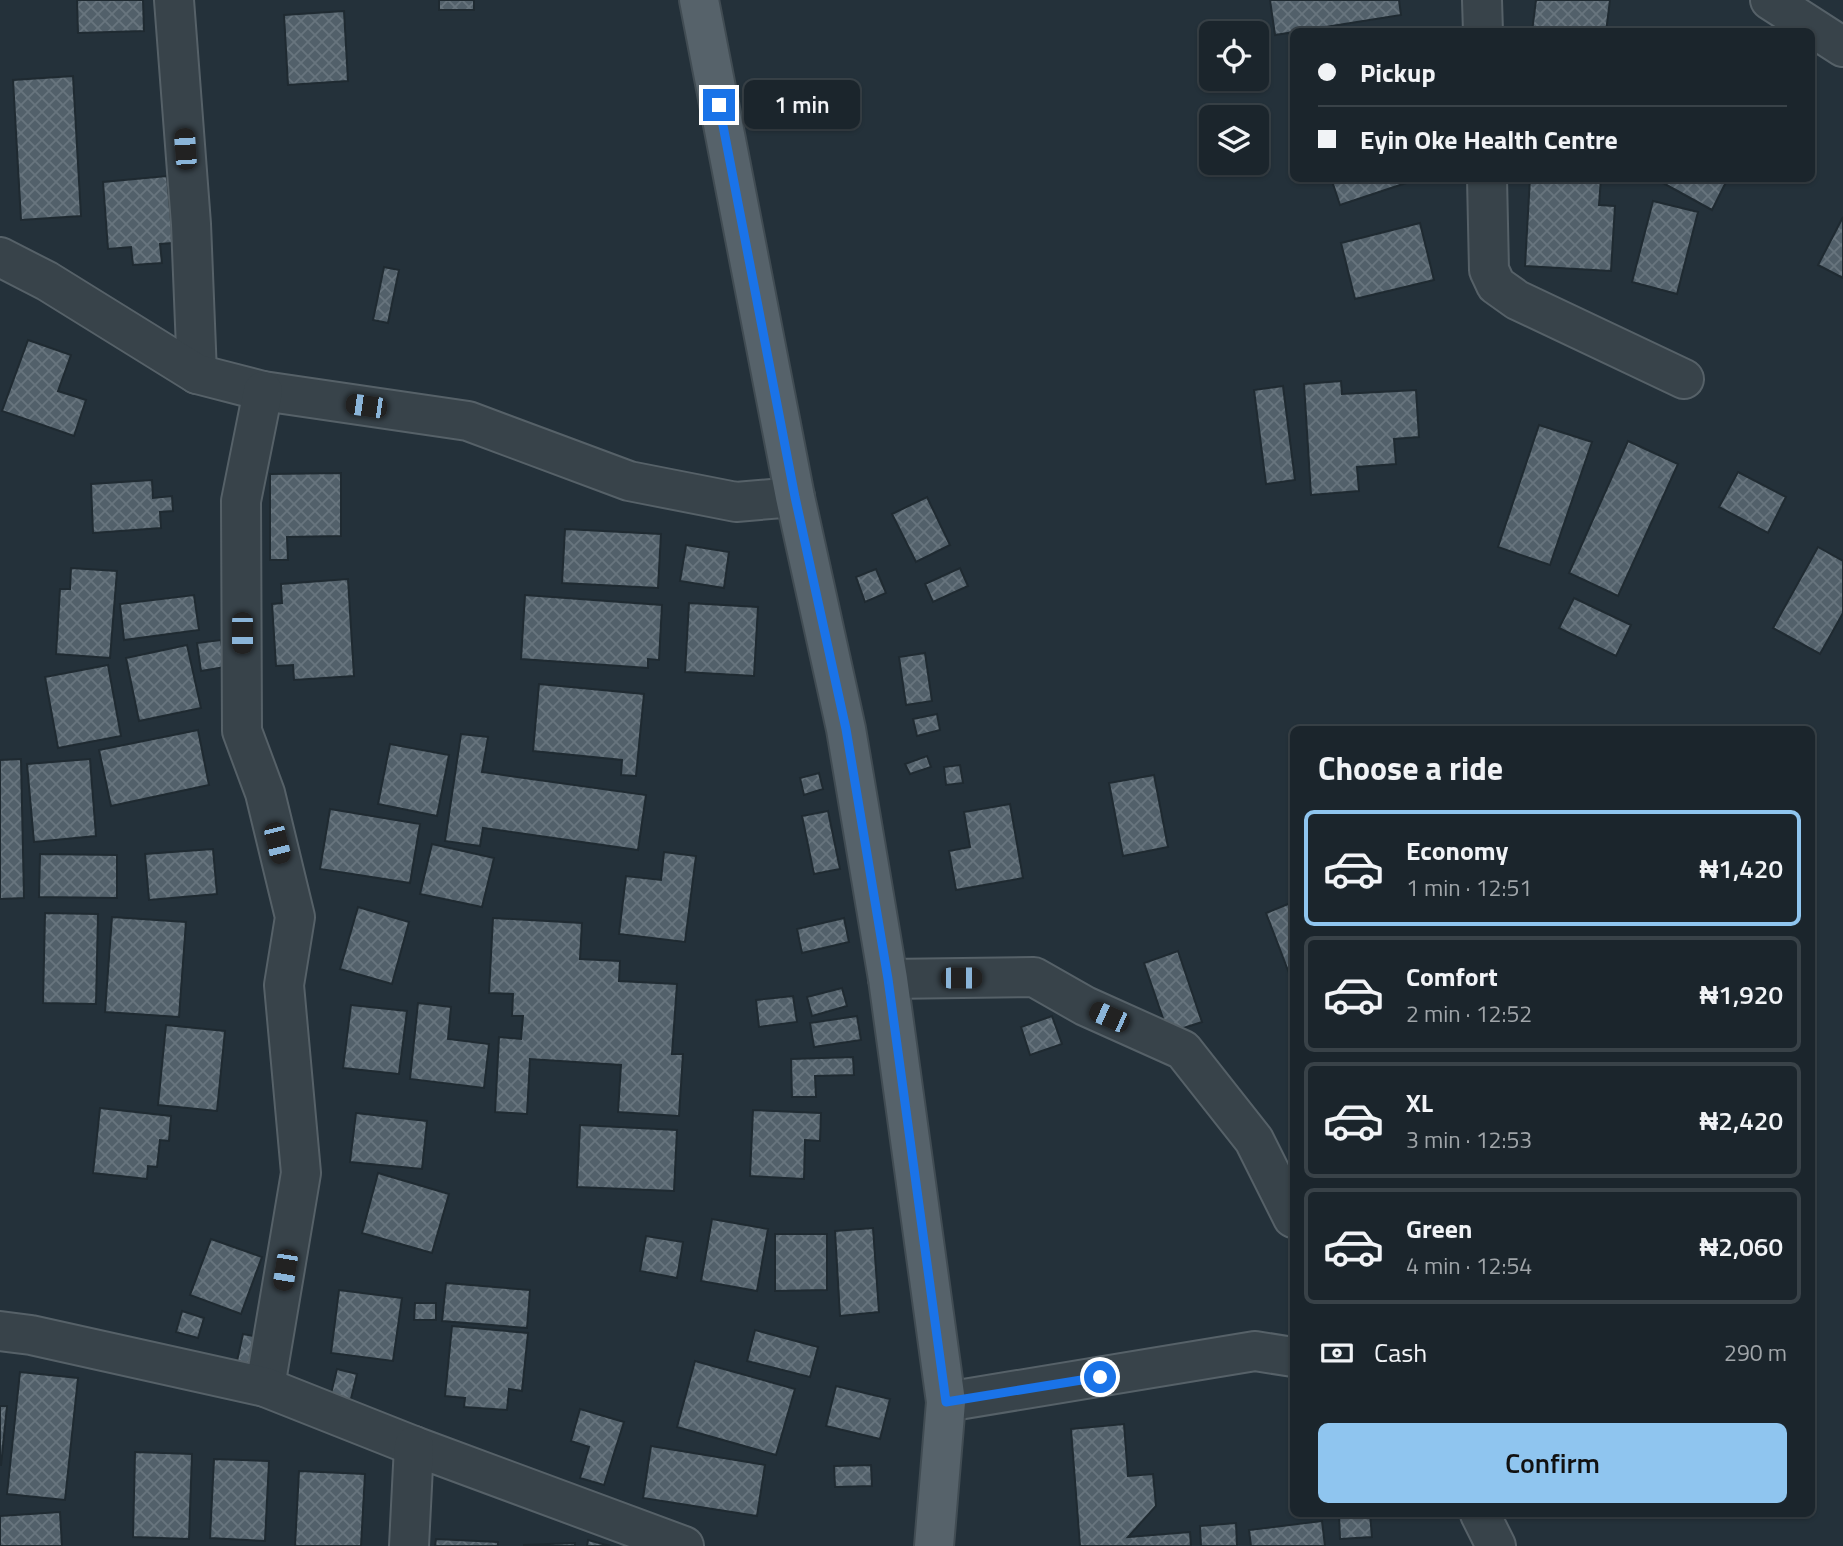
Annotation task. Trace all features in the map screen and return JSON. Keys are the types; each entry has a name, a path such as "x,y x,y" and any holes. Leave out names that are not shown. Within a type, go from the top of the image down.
{"main road":[{"path":"699,0 795,497 846,729 888,979 946,1402 934,1546"}],"street":[{"path":"174,0 191,224 197,374"},
{"path":"1482,0 1483,28"},
{"path":"1770,0 1813,28"},
{"path":"1815,29 1843,47"},
{"path":"1487,182 1489,270 1496,285 1517,300 1684,379"},
{"path":"0,257 47,281 197,374 263,391 468,421 629,481 736,502 795,497"},
{"path":"263,391 241,502 242,731 265,793 295,917 284,985 301,1172 265,1387"},
{"path":"888,979 1034,977 1085,1006 1183,1050 1254,1140 1290,1212"},
{"path":"0,1331 31,1335 265,1387 414,1446 684,1546"},
{"path":"946,1402 1255,1351 1290,1357"},
{"path":"409,1546 414,1446"},
{"path":"1482,1517 1496,1546"}],"building":[{"path":"77,0 143,0 144,31 78,33"},
{"path":"439,0 474,0 474,10 439,10"},
{"path":"1270,0 1399,0 1401,15 1319,28 1290,28 1290,33 1275,35"},
{"path":"1536,0 1610,0 1606,28 1532,28"},
{"path":"344,11 348,81 288,85 284,15"},
{"path":"73,76 81,216 21,220 13,80"},
{"path":"167,176 173,243 160,244 162,263 133,265 131,247 108,249 103,182"},
{"path":"1332,182 1409,182 1340,205"},
{"path":"1530,182 1601,182 1599,205 1615,206 1611,271 1525,266"},
{"path":"1661,182 1726,182 1712,210"},
{"path":"1653,201 1698,212 1677,294 1632,282"},
{"path":"1843,217 1843,278 1818,265"},
{"path":"1420,223 1434,280 1355,299 1341,243"},
{"path":"384,267 399,270 388,323 373,320"},
{"path":"28,340 71,355 58,391 86,400 74,436 2,411"},
{"path":"1341,381 1342,394 1416,390 1419,437 1394,439 1396,464 1357,467 1359,491 1311,495 1304,384"},
{"path":"1283,386 1295,480 1266,484 1254,390"},
{"path":"1539,425 1592,442 1550,565 1498,547"},
{"path":"1628,441 1678,464 1618,596 1569,573"},
{"path":"1738,472 1786,497 1768,533 1719,507"},
{"path":"341,473 341,536 287,537 288,560 270,560 270,474"},
{"path":"152,480 153,498 172,496 173,511 160,512 161,528 93,533 91,484"},
{"path":"927,497 950,545 916,562 892,514"},
{"path":"565,529 661,534 658,588 562,583"},
{"path":"686,545 729,552 724,588 680,581"},
{"path":"1818,547 1843,561 1843,613 1820,654 1773,628"},
{"path":"71,568 117,571 110,658 56,654 60,589 70,589"},
{"path":"960,568 968,586 933,602 925,584"},
{"path":"876,569 886,593 865,602 856,577"},
{"path":"348,579 354,676 294,680 293,665 276,666 272,604 282,603 281,584"},
{"path":"194,595 199,630 124,640 120,604"},
{"path":"525,595 662,605 659,660 648,659 648,668 521,659"},
{"path":"1574,598 1631,625 1616,656 1559,628"},
{"path":"689,603 758,607 754,676 685,672"},
{"path":"221,640 225,667 201,671 197,643"},
{"path":"187,645 201,708 139,721 126,658"},
{"path":"925,653 932,701 906,705 899,657"},
{"path":"108,665 121,736 58,748 45,677"},
{"path":"539,684 644,694 636,776 621,775 622,760 533,751"},
{"path":"937,714 940,730 917,736 913,719"},
{"path":"198,730 209,785 111,806 99,750"},
{"path":"461,734 488,737 482,772 646,795 638,850 483,828 480,846 445,841"},
{"path":"390,744 449,755 437,816 378,804"},
{"path":"927,756 931,767 910,774 905,764"},
{"path":"21,759 24,898 0,899 0,760"},
{"path":"90,759 96,836 34,842 27,764"},
{"path":"960,765 963,783 946,785 944,767"},
{"path":"819,773 823,789 804,795 800,778"},
{"path":"1154,775 1168,847 1123,856 1109,783"},
{"path":"1010,804 1023,878 956,890 949,851 970,847 964,812"},
{"path":"330,809 420,824 410,883 320,869"},
{"path":"828,811 840,869 814,874 802,816"},
{"path":"432,844 494,858 482,907 420,894"},
{"path":"213,849 217,894 149,900 145,854"},
{"path":"664,852 696,856 685,942 619,934 626,876 661,880"},
{"path":"40,854 117,855 117,898 39,897"},
{"path":"1290,903 1290,973 1289,973 1266,913"},
{"path":"358,907 409,922 392,984 340,969"},
{"path":"45,913 98,914 96,1004 43,1003"},
{"path":"112,917 186,922 179,1017 105,1012"},
{"path":"493,918 582,923 580,959 620,961 619,981 677,984 672,1054 683,1054 679,1116 618,1112 621,1065 530,1059 527,1114 495,1112 499,1037 521,1039 523,1016 512,1016 513,994 489,993"},
{"path":"844,918 849,942 802,953 797,929"},
{"path":"1178,951 1202,1022 1168,1033 1144,963"},
{"path":"842,988 847,1006 812,1016 807,997"},
{"path":"793,996 797,1022 759,1027 756,1000"},
{"path":"418,1003 451,1007 448,1039 489,1044 484,1088 410,1079"},
{"path":"351,1005 407,1011 399,1074 343,1068"},
{"path":"857,1016 861,1040 814,1047 810,1023"},
{"path":"1052,1016 1062,1044 1030,1055 1021,1027"},
{"path":"166,1025 225,1031 217,1111 158,1105"},
{"path":"853,1057 854,1075 815,1076 816,1097 792,1097 791,1059"},
{"path":"100,1108 171,1116 169,1141 160,1140 157,1167 148,1166 147,1179 93,1173"},
{"path":"753,1110 821,1113 820,1141 805,1140 804,1179 750,1176"},
{"path":"356,1113 427,1121 422,1169 350,1162"},
{"path":"580,1125 677,1130 674,1191 577,1187"},
{"path":"378,1173 449,1194 432,1253 362,1233"},
{"path":"712,1219 768,1229 757,1291 701,1281"},
{"path":"873,1228 879,1312 840,1316 835,1231"},
{"path":"775,1234 827,1234 827,1290 775,1291"},
{"path":"646,1236 683,1242 677,1278 640,1271"},
{"path":"211,1239 262,1257 241,1314 190,1295"},
{"path":"446,1283 530,1290 527,1328 442,1321"},
{"path":"339,1290 402,1298 393,1361 331,1353"},
{"path":"415,1303 436,1303 436,1320 414,1320"},
{"path":"182,1311 204,1318 198,1338 176,1332"},
{"path":"452,1326 528,1333 522,1391 509,1389 507,1410 464,1407 465,1398 445,1396"},
{"path":"755,1330 818,1347 810,1377 747,1361"},
{"path":"243,1334 264,1338 258,1366 237,1361"},
{"path":"695,1361 795,1389 776,1455 677,1427"},
{"path":"337,1369 357,1374 350,1403 330,1398"},
{"path":"20,1372 78,1378 65,1500 7,1494"},
{"path":"836,1386 890,1399 880,1439 826,1426"},
{"path":"0,1406 7,1406 1,1465 0,1465"},
{"path":"580,1409 624,1422 604,1485 580,1478 589,1447 571,1441"},
{"path":"1124,1424 1128,1476 1153,1474 1156,1506 1128,1537 1190,1532 1191,1546 1080,1546 1071,1429"},
{"path":"651,1446 765,1465 757,1516 643,1498"},
{"path":"135,1452 192,1454 189,1539 133,1537"},
{"path":"214,1459 269,1461 265,1541 210,1538"},
{"path":"871,1465 872,1486 835,1487 834,1466"},
{"path":"299,1471 365,1474 361,1546 295,1546"},
{"path":"60,1512 62,1546 0,1546 0,1516"},
{"path":"1339,1517 1370,1517 1372,1537 1340,1539"},
{"path":"1322,1521 1325,1546 1251,1546 1249,1530"},
{"path":"1236,1523 1237,1546 1201,1546 1200,1526"},
{"path":"436,1539 498,1542 498,1546 435,1546"},
{"path":"588,1540 610,1546 587,1546"},
{"path":"575,1543 575,1546 524,1546 524,1545"}],"route":[{"path":"719,105 795,497 846,729 888,979 946,1402 1100,1377"}]}
